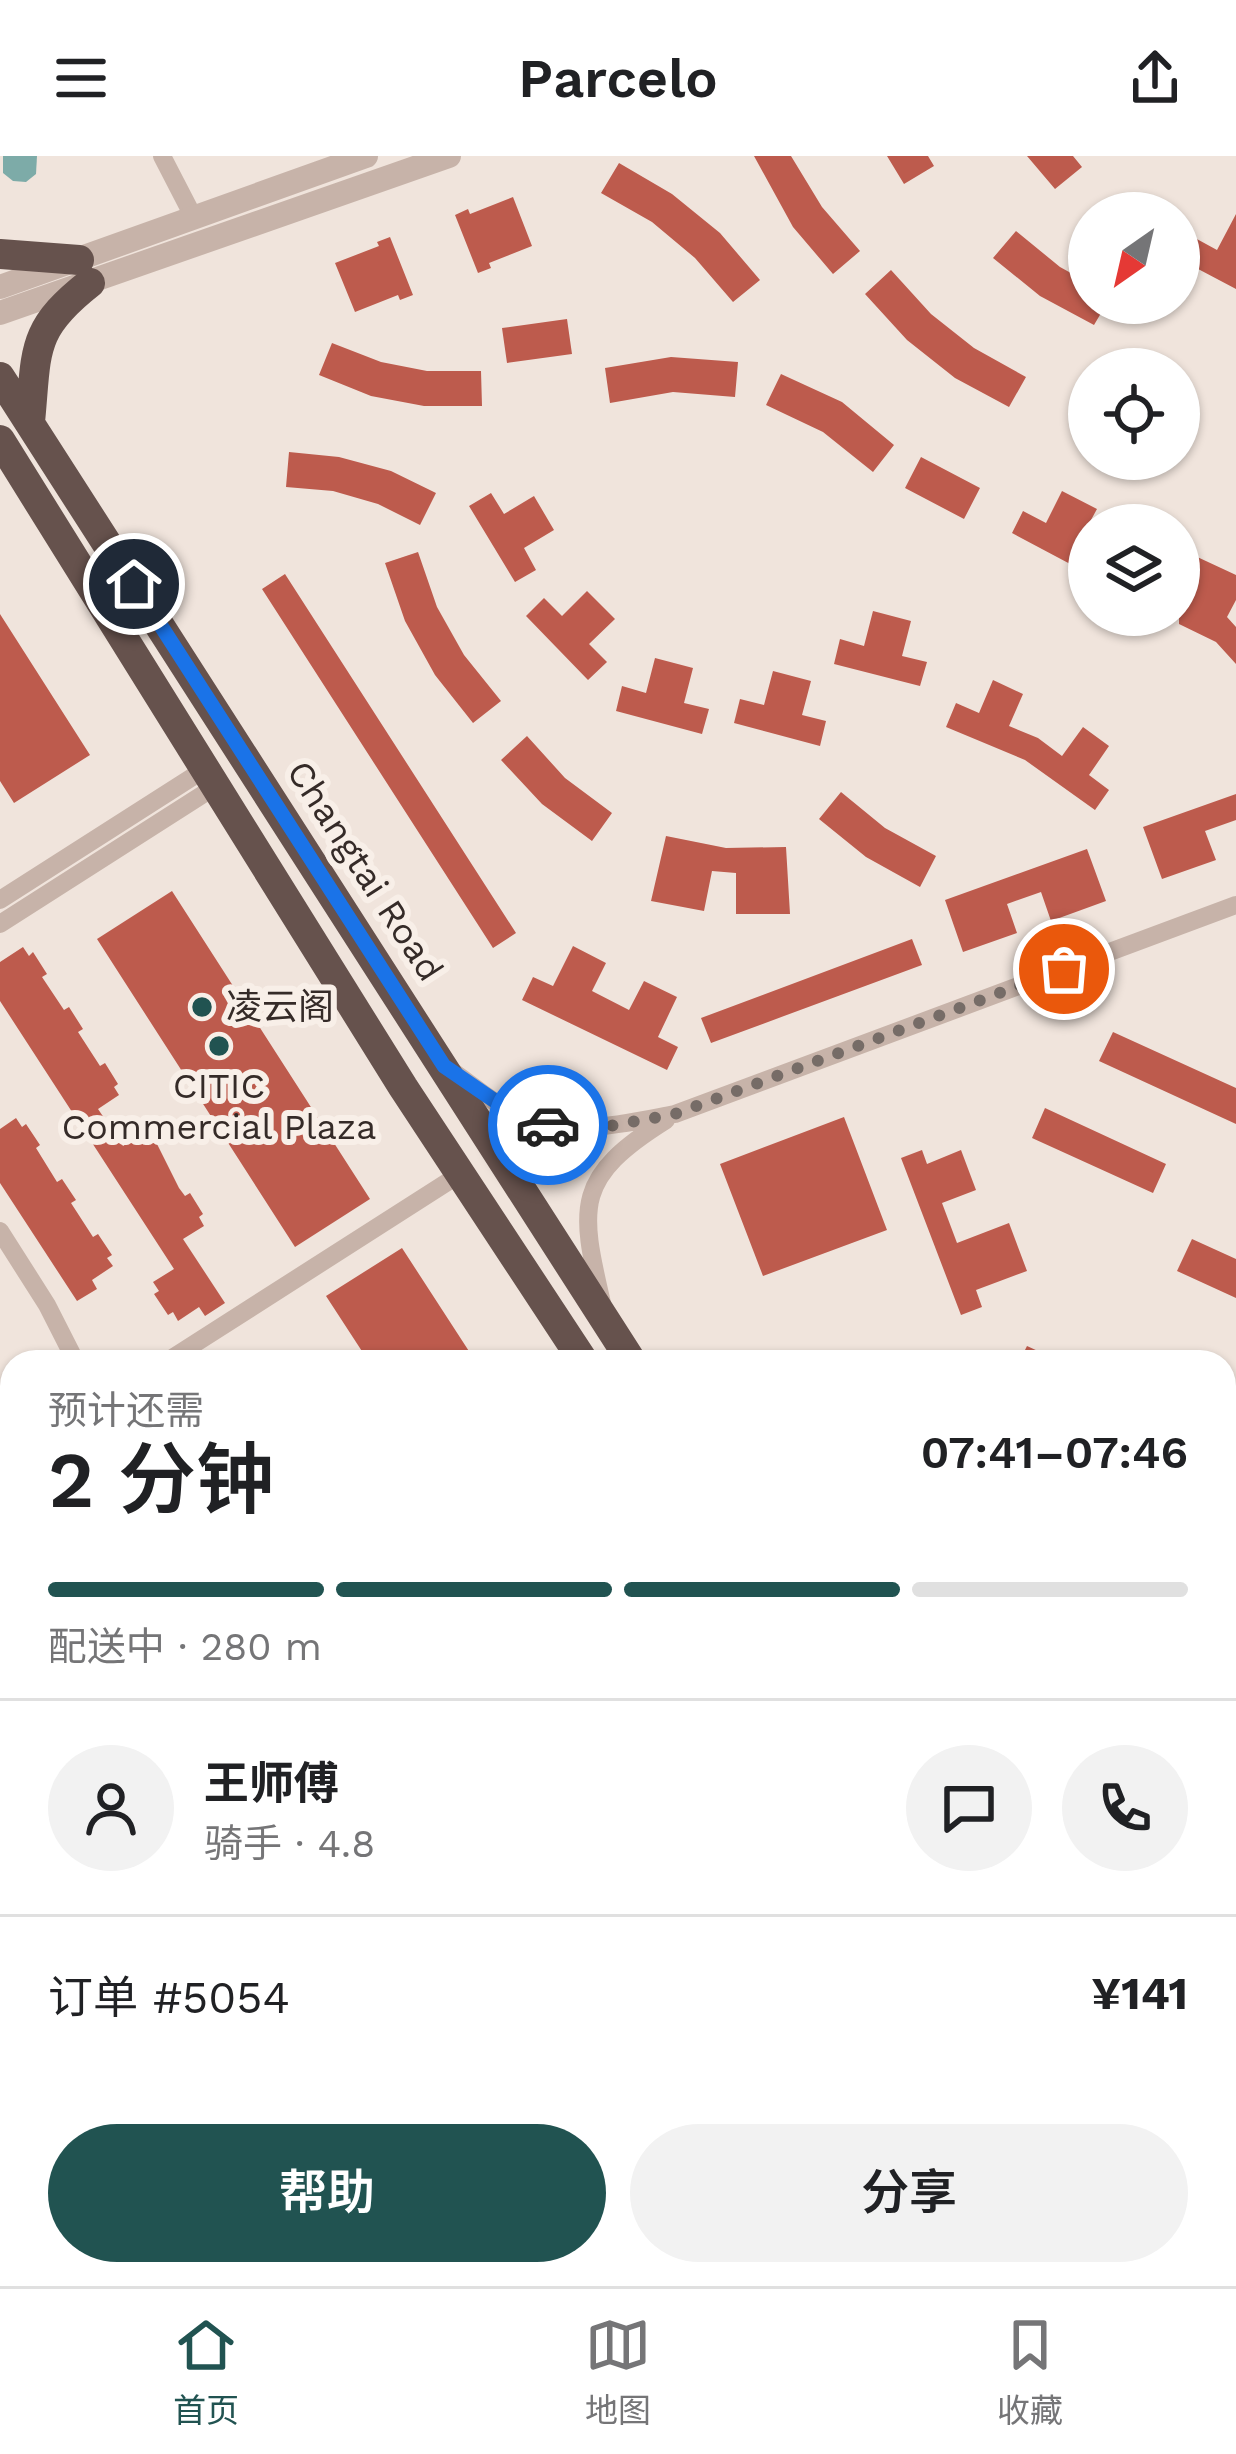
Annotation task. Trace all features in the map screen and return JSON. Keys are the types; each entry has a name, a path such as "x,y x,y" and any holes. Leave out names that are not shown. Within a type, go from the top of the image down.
{"highway":[{"path":"0,254 85,271 41,337 30,422"},
{"name":"Changtai Road","path":"0,377 624,1350"},
{"path":"0,440 460,1174 576,1350"}],"street":[{"path":"162,156 194,218"},
{"path":"0,313 194,218 366,156"},
{"path":"0,286 85,271 448,156"},
{"path":"0,900 211,778"},
{"path":"0,924 211,778"},
{"path":"444,1066 514,1114 541,1124 599,1128 675,1114 1236,905"},
{"path":"607,1324 587,1240 586,1215 593,1192 611,1161 632,1141 675,1114"},
{"path":"185,1350 460,1174"},
{"path":"0,1232 70,1350"}],"water":[{"path":"3,156 37,156 36,174 26,182 13,181 3,173"}],"building":[{"path":"754,156 791,156 822,207 860,251 833,274 793,227"},
{"path":"887,156 928,156 934,166 904,184"},
{"path":"1027,156 1073,156 1082,167 1055,189"},
{"path":"619,163 672,194 720,233 760,280 733,302 695,258 652,222 601,193"},
{"path":"513,197 532,246 489,263 491,268 478,273 455,215"},
{"path":"1236,214 1236,289 1200,270 1200,241 1217,250"},
{"path":"1016,231 1068,271 1068,311 1040,296 993,258"},
{"path":"390,237 413,295 400,300 398,295 355,312 335,263"},
{"path":"891,270 931,314 974,348 1026,377 1009,407 955,378 907,340 865,294"},
{"path":"567,319 572,354 507,363 502,328"},
{"path":"332,343 381,362 427,371 481,371 482,406 424,406 371,396 319,375"},
{"path":"671,357 738,362 735,397 673,392 610,403 605,368"},
{"path":"781,374 842,402 894,445 873,472 823,432 766,405"},
{"path":"289,452 339,457 391,471 436,493 420,525 378,504 333,491 286,487"},
{"path":"921,457 980,488 964,519 905,488"},
{"path":"1062,491 1087,504 1068,504 1068,563 1012,533 1023,511 1046,523"},
{"path":"491,493 504,514 534,496 554,530 524,548 536,570 515,582 469,506"},
{"path":"418,552 437,607 464,655 501,701 473,723 435,675 405,621 385,563"},
{"path":"1200,558 1236,575 1236,600 1227,617 1236,627 1236,664 1216,642 1200,634"},
{"path":"285,574 516,933 493,948 262,589"},
{"path":"587,591 615,619 589,644 607,662 588,680 526,616 544,598 562,616"},
{"path":"873,611 911,621 902,656 927,662 920,686 834,664 840,639 864,646"},
{"path":"0,614 90,755 14,803 0,781"},
{"path":"655,658 693,668 684,703 709,709 702,734 616,711 622,686 646,693"},
{"path":"773,671 811,681 802,715 826,721 820,746 734,723 740,699 764,705"},
{"path":"993,680 1023,694 1009,726 1038,738 1062,756 1083,727 1109,746 1089,775 1109,790 1095,810 1025,760 946,727 956,703 979,713"},
{"path":"527,736 565,778 612,813 592,841 542,804 501,760"},
{"path":"841,792 885,828 936,856 920,887 866,857 819,819"},
{"path":"1236,794 1236,820 1205,831 1216,860 1162,879 1143,827"},
{"path":"666,836 726,848 786,847 790,914 736,914 736,873 712,871 704,911 651,901"},
{"path":"1087,849 1106,901 1051,921 1041,892 1007,904 1017,933 963,952 945,900"},
{"name":"CITIC Commercial Plaza","path":"172,891 370,1199 295,1247 97,939"},
{"path":"912,939 922,965 711,1043 701,1018"},
{"path":"573,946 606,963 592,991 629,1010 644,981 677,997 658,1037 678,1047 667,1070 522,1000 533,977 553,986"},
{"path":"23,947 29,956 33,952 47,974 42,977 64,1010 69,1007 83,1029 78,1032 118,1084 114,1087 119,1095 98,1109 123,1146 144,1133 149,1141 154,1138 179,1188 185,1196 190,1193 203,1214 199,1217 204,1226 183,1239 225,1303 205,1316 199,1307 178,1321 154,1294 159,1291 153,1282 174,1269 0,1001 0,962"},
{"path":"1113,1032 1236,1088 1236,1124 1099,1061"},
{"path":"1045,1108 1166,1164 1153,1193 1032,1138"},
{"path":"844,1117 887,1230 763,1276 720,1164"},
{"path":"16,1118 40,1145 36,1148 57,1182 62,1179 76,1200 71,1203 93,1237 98,1234 112,1255 107,1258 113,1266 92,1280 97,1289 77,1301 0,1183 0,1129"},
{"path":"922,1150 927,1164 961,1150 976,1190 942,1203 957,1243 1009,1223 1027,1271 976,1290 982,1307 961,1315 901,1158"},
{"path":"1192,1239 1236,1259 1236,1298 1177,1271"},
{"name":"CITIC Commercial Plaza","path":"402,1248 468,1350 361,1350 326,1296"}],"way so far":[{"path":"548,1125 599,1128 675,1114 1064,969"}],"place":[{"name":"凌云阁","path":"202,1007"},
{"name":"CITIC Commercial Plaza","path":"219,1046"}],"route":[{"path":"134,584 444,1066 514,1114 548,1125"}]}
